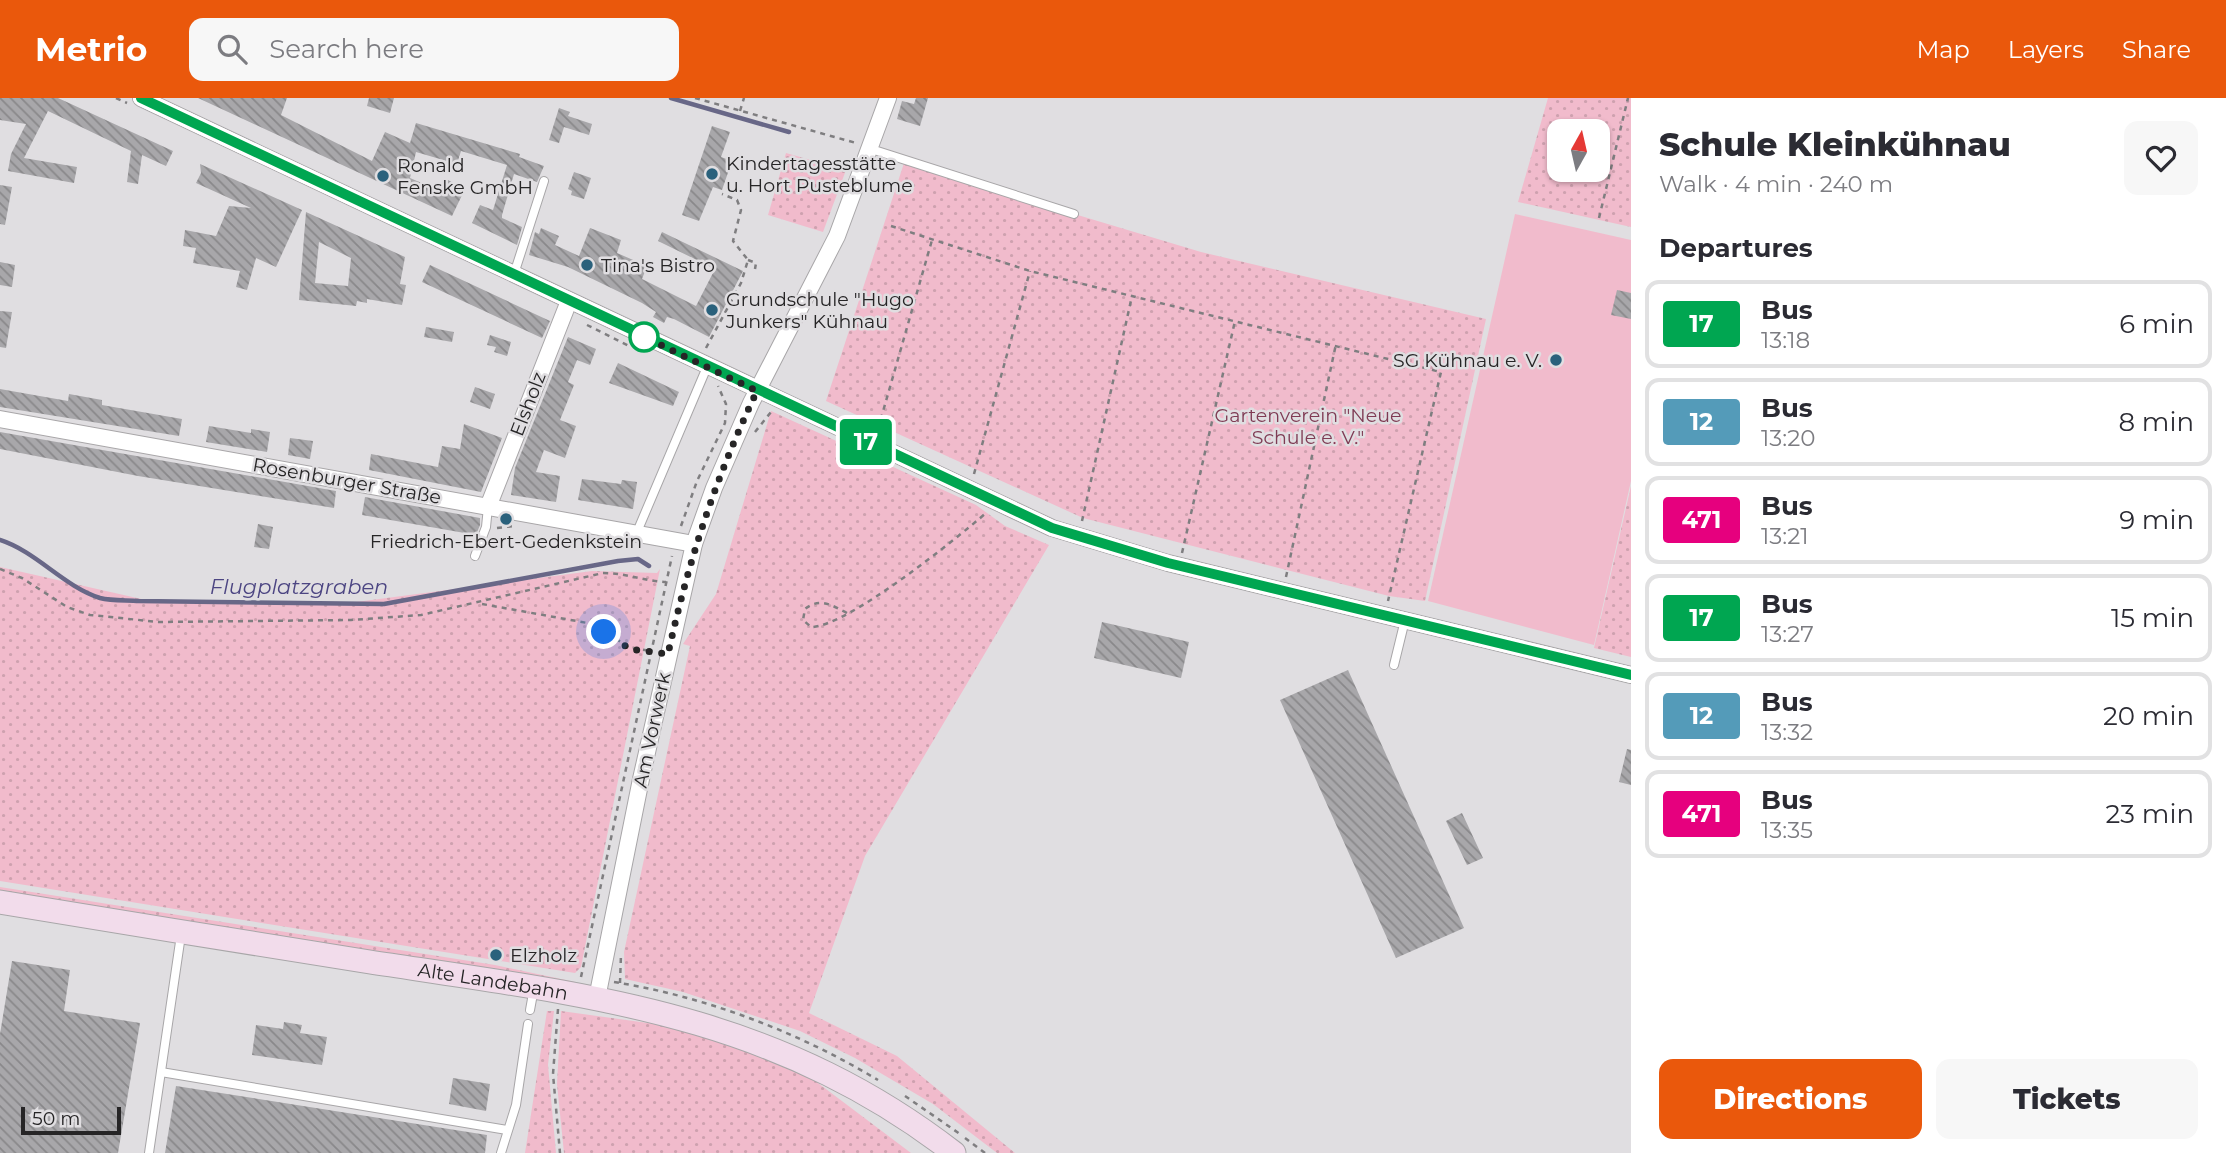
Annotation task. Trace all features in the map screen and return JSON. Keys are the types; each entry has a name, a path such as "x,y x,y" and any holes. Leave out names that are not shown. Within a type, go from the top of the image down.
{"main road":[{"name":"Alte Landebahn","path":"0,902 181,932 491,976 532,998 561,992 700,1022 779,1051 875,1099 954,1153"}],"street":[{"path":"141,98 569,301 706,359 757,391 997,504 1077,538 1179,566 1631,675"},
{"name":"Am Vorwerk","path":"597,998 668,654 694,544 714,488 757,391 837,236 865,146 888,98"},
{"name":"Elsholz","path":"488,507 569,301"},
{"name":"Rosenburger Straße","path":"0,419 694,544"}],"lane":[{"path":"865,146 1074,214"},
{"path":"514,275 544,181"},
{"path":"637,532 706,359"},
{"path":"475,556 486,527 488,507"},
{"path":"1394,665 1405,620"},
{"path":"149,1153 181,932"},
{"path":"500,1153 516,1105 528,1024"},
{"path":"161,1072 507,1130"}],"path":[{"path":"695,98 865,146"},
{"path":"740,111 744,98"},
{"path":"1599,218 1628,98"},
{"path":"722,194 737,200 741,210 733,241 748,260 756,263 755,270"},
{"path":"891,226 1030,271 1336,344 1441,372 1384,615"},
{"path":"871,445 932,239"},
{"path":"706,359 741,283 748,260"},
{"path":"968,490 1030,271"},
{"path":"1077,538 1132,296"},
{"path":"1179,566 1235,321"},
{"path":"1283,590 1336,344"},
{"path":"751,437 779,401"},
{"path":"847,613 825,602 814,602 805,609 803,620 811,627 821,627 847,613 944,549 997,504"},
{"path":"0,569 22,578 67,607 90,615 123,620 351,620 421,615 603,573 626,573 648,581 666,582"},
{"path":"479,603 593,624 630,649 668,654"},
{"path":"620,983 622,946"},
{"path":"559,1153 553,1045 561,992"}],"green space":[{"path":"1548,98 1631,98 1631,227 1518,202"},
{"path":"786,153 846,170 823,232 768,215"},
{"name":"Gartenverein \"Neue Schule e. V.\"","path":"904,163 1201,252 1486,319 1425,601 1389,596 1083,518 826,401"},
{"name":"SG Kühnau e. V.","path":"1515,214 1631,240 1631,481 1594,645 1428,601"},
{"path":"771,411 976,505 1005,526 1049,545 865,856 809,1013 897,1056 1015,1153 997,1153 933,1104 855,1058 800,1031 683,992 625,979 624,952 690,646 683,644 716,594"},
{"path":"1631,486 1631,657 1594,648"},
{"path":"0,567 159,603 341,604 592,571 657,573 660,569 581,967 575,973 0,881"},
{"path":"0,887 495,965 575,982 572,984 0,895"},
{"path":"547,1011 554,1011 548,1065 556,1153 525,1153"},
{"path":"561,1011 677,1027 802,1071 911,1153 564,1153 557,1084"}],"building":[{"path":"0,98 58,98 173,151 166,166 142,155 138,184 127,182 131,151 48,111 24,158 77,167 74,183 8,171 11,154 26,124 0,120"},
{"path":"198,98 287,98 281,115 372,161 385,132 410,143 416,123 520,154 519,157 544,166 537,182 514,174 502,218 522,227 517,245 472,223 480,205 493,210 507,165 461,151 457,164 416,152 410,178 440,191 444,178 465,189 452,216"},
{"path":"369,98 394,98 390,113 367,106"},
{"path":"916,98 928,98 920,126 897,119 902,101 914,104"},
{"path":"559,108 570,112 568,116 592,124 589,135 564,127 559,143 549,140"},
{"name":"Kindertagesstätte u. Hort Pusteblume","path":"712,126 730,132 721,157 732,161 722,190 713,187 699,221 682,215"},
{"path":"200,164 302,210 276,267 256,258 247,290 236,287 240,271 193,263 196,248 183,246 185,230 216,236 229,206 251,208 196,183 201,173"},
{"path":"574,172 591,178 584,199 571,195 572,191 568,189"},
{"path":"0,185 12,187 5,225 0,224"},
{"path":"306,212 405,257 400,284 406,285 402,305 367,299 367,303 357,301 356,306 299,300","holes":["319,242 351,258 348,286 315,283"]},
{"path":"541,228 559,236 555,245 579,256 590,228 621,240 617,253 647,266 642,279 696,306 715,269 658,241 662,232 743,271 709,337 674,319 667,317 664,323 653,317 656,312 642,303 568,267 529,255 535,232 539,234"},
{"path":"0,262 15,265 12,287 0,285"},
{"path":"430,265 550,321 542,338 422,282"},
{"path":"1617,290 1631,293 1631,319 1611,315"},
{"path":"0,311 12,312 6,348 0,347"},
{"path":"426,327 454,332 452,342 424,337"},
{"path":"490,335 511,342 507,356 494,352 496,347 487,345"},
{"path":"568,337 596,349 590,365 577,360 568,382 574,385 560,420 576,426 565,458 544,450 536,472 560,476 556,502 511,495 515,468"},
{"path":"618,363 679,392 673,406 609,383"},
{"path":"475,387 495,394 490,409 470,402"},
{"path":"0,389 68,401 69,394 102,400 102,405 182,419 179,436 0,407"},
{"path":"464,424 502,438 481,492 369,470 371,454 438,467 442,446 460,449"},
{"path":"209,426 251,433 251,429 270,432 267,452 206,442"},
{"path":"0,432 336,491 334,508 138,476 0,449"},
{"path":"290,438 313,441 310,459 288,455"},
{"path":"582,479 621,484 622,480 637,482 633,509 578,500"},
{"path":"365,497 480,518 480,525 476,535 362,515"},
{"path":"258,524 273,527 269,549 254,547"},
{"path":"1102,622 1189,642 1181,678 1094,658"},
{"path":"1348,670 1464,928 1396,958 1280,700"},
{"path":"1627,749 1631,750 1631,785 1619,782"},
{"path":"1462,813 1483,858 1467,865 1446,821"},
{"path":"12,961 70,970 64,1011 140,1023 118,1153 0,1153 0,1034"},
{"path":"284,1022 302,1025 300,1033 327,1037 322,1065 252,1055 256,1025 283,1029"},
{"path":"453,1078 490,1084 486,1111 449,1104"},
{"path":"176,1086 487,1135 485,1153 165,1153"}],"waterway":[{"path":"671,98 789,132"},
{"name":"Flugplatzgraben","path":"0,540 26,552 87,593 100,598 119,600 384,604 618,561 638,559 649,566"}],"bus line":[{"name":"17","path":"141,98 871,445 1052,528 1091,542 1168,563 1631,675"}],"place":[{"name":"Kindertagesstätte u. Hort Pusteblume","path":"712,174"},
{"name":"Ronald Fenske GmbH","path":"383,176"},
{"name":"Tina's Bistro","path":"587,265"},
{"name":"Grundschule \"Hugo Junkers\" Kühnau","path":"712,310"},
{"name":"SG Kühnau e. V.","path":"1556,360"},
{"name":"Friedrich-Ebert-Gedenkstein","path":"506,519"},
{"name":"Elzholz","path":"496,955"}],"route":[{"path":"604,632 630,649 668,654 687,568 704,515 757,391 640,335 644,337"}]}
